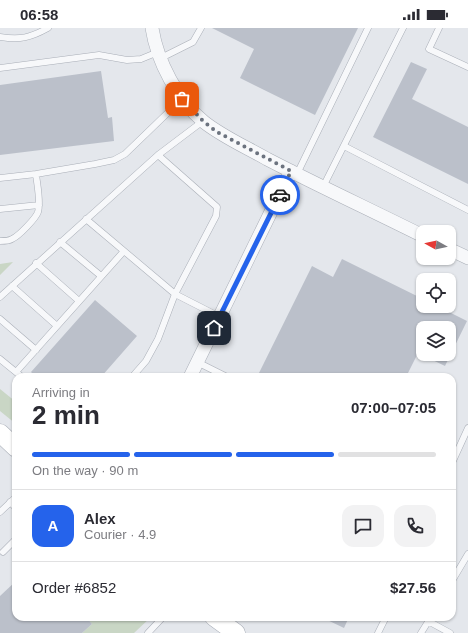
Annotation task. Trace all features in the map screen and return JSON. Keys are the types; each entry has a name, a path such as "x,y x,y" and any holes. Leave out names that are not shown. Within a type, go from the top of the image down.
{"main road":[{"path":"210,621 220,633"},
{"path":"220,621 236,633"}],"street":[{"path":"152,28 160,55 173,85 182,99 203,121 217,132 294,173 416,233"},
{"path":"192,373 294,173"},
{"path":"456,252 468,258"}],"lane":[{"path":"0,37 16,40 36,35 48,28"},
{"path":"0,68 99,55 127,60 141,59 160,55 193,42 200,28"},
{"path":"294,173 368,28"},
{"path":"323,187 403,28"},
{"path":"439,28 429,49 468,67"},
{"path":"0,178 36,174 114,160 126,154 182,99"},
{"path":"0,297 36,263 158,155 203,121"},
{"path":"344,146 468,210"},
{"path":"136,373 146,361 158,339 175,294 216,216 217,207 158,155"},
{"path":"0,241 10,240 15,237 35,218 39,205 36,174"},
{"path":"0,210 39,205"},
{"path":"86,219 175,294 220,317"},
{"path":"60,242 101,276"},
{"path":"0,359 16,372 124,251"},
{"path":"36,263 79,301"},
{"path":"12,286 57,326"},
{"path":"0,319 36,350"},
{"path":"198,362 220,373"},
{"path":"456,454 468,428"},
{"path":"0,512 10,502"},
{"path":"3,552 12,543"},
{"path":"456,574 468,554"},
{"path":"148,633 159,621"},
{"path":"378,633 384,621"},
{"path":"421,633 428,621"},
{"path":"432,621 450,633"}],"green space":[{"path":"13,262 0,275 0,264"},
{"path":"0,389 12,399 12,421 0,411"},
{"path":"89,621 147,621 134,633 82,633 92,624"}],"building":[{"path":"212,28 358,28 315,115 240,78 254,49"},
{"path":"411,62 427,69 412,99 468,127 468,184 373,137"},
{"path":"101,71 108,118 112,117 114,141 0,155 0,85"},
{"path":"342,259 416,296 416,313 451,313 467,321 456,344 456,321 416,321 416,357 408,373 259,373 312,266 333,277"},
{"path":"95,300 137,336 105,373 31,372"},
{"path":"435,361 447,361 445,366"},
{"path":"12,585 12,621 89,621 92,624 82,633 0,633 0,596"},
{"path":"329,621 347,621 344,628"}],"way so far":[{"path":"182,99 203,121 217,132 291,171 280,195"}],"route":[{"path":"214,328 280,195"}]}
